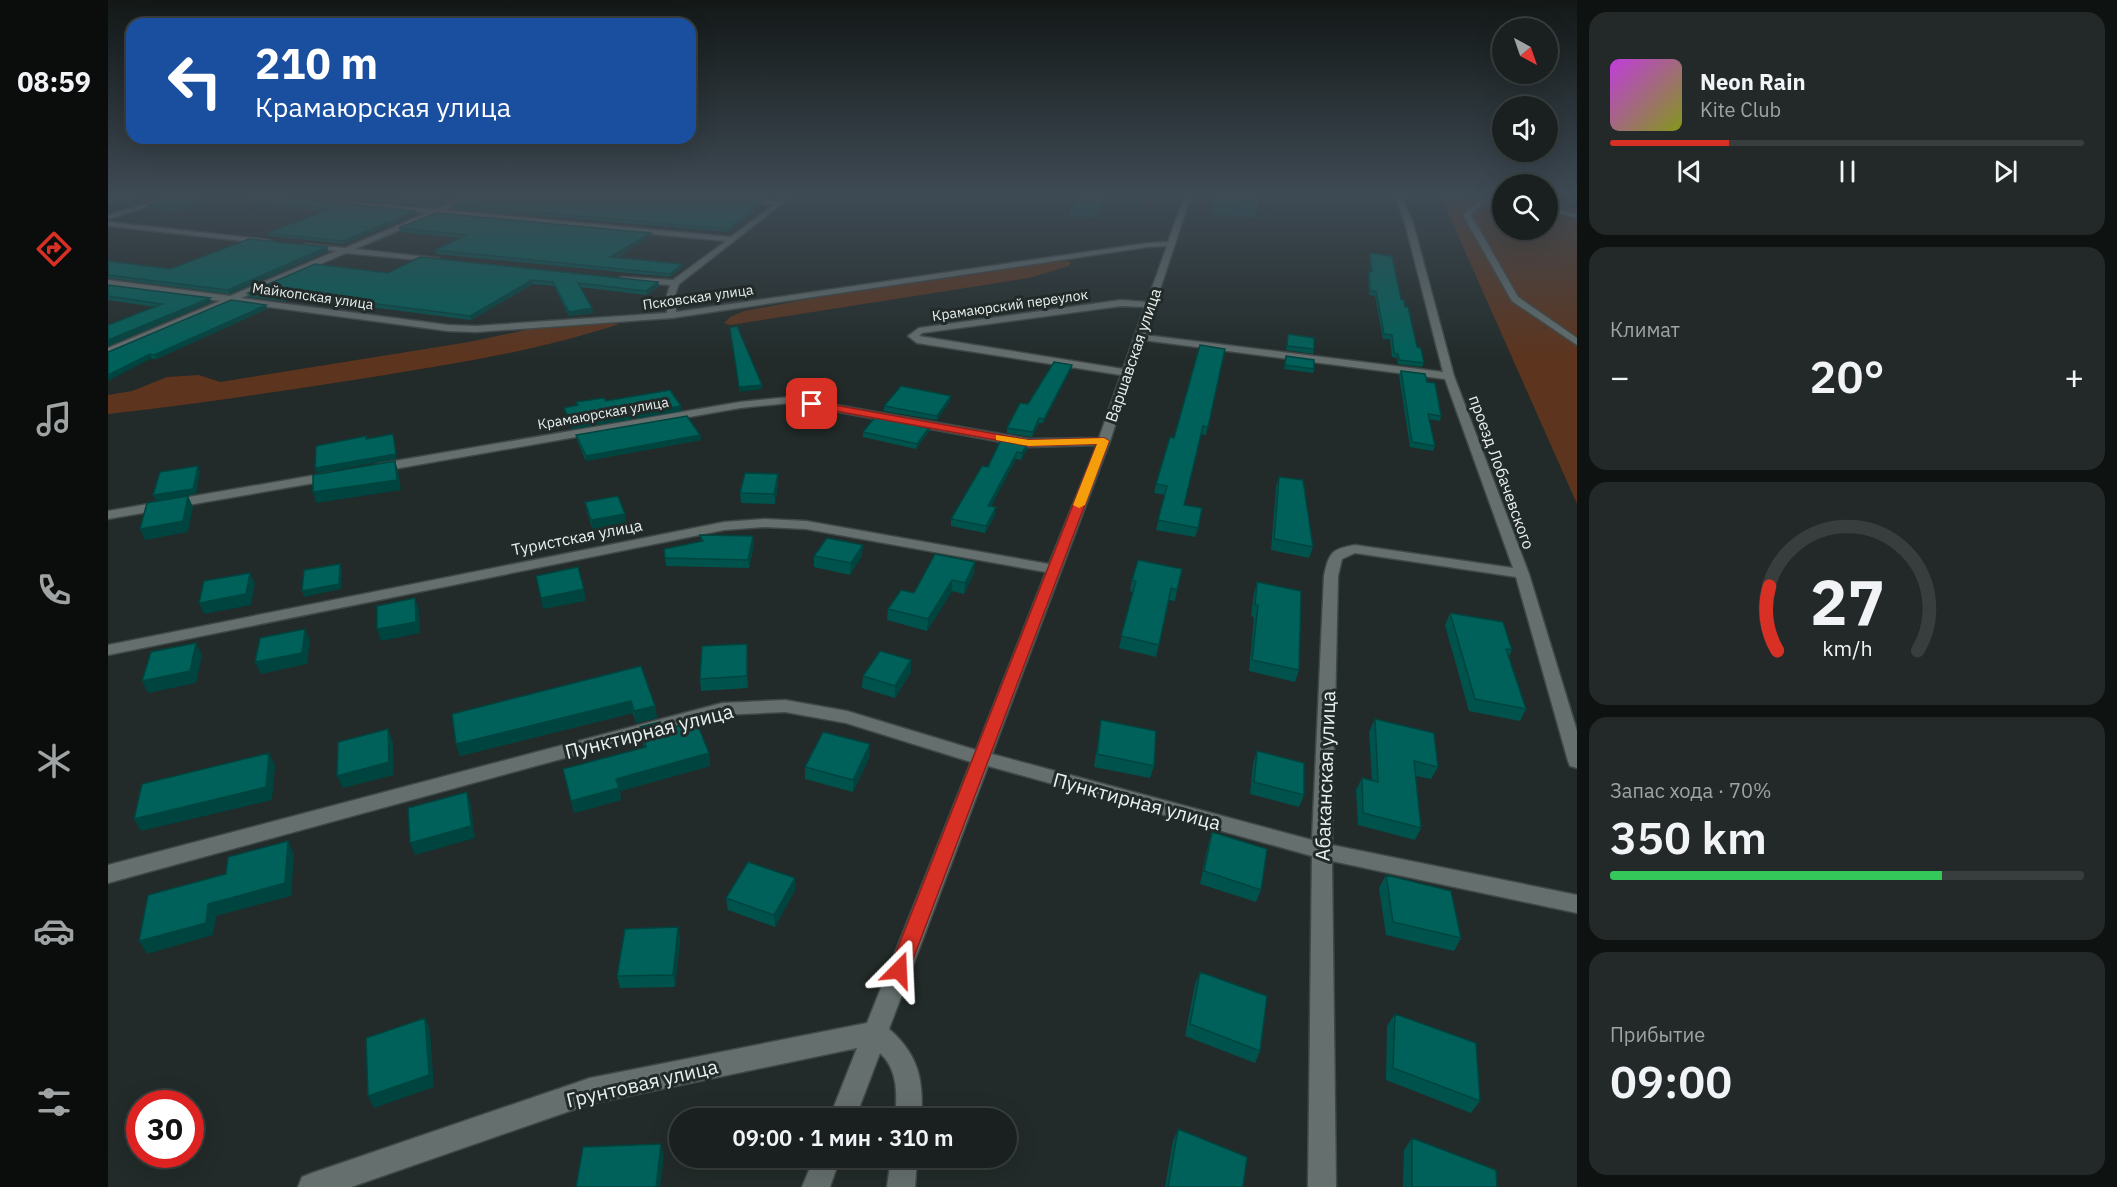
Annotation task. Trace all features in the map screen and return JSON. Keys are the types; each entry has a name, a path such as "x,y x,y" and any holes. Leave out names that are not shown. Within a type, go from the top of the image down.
{"street":[{"path":"108,352 344,250"},
{"path":"349,250 449,261"},
{"path":"672,315 671,295 675,283 719,250"},
{"name":"Псковская улица","path":"514,327 672,315 1111,250"},
{"name":"Варшавская улица","path":"846,1108 1104,441 1126,373 1152,305 1168,250"},
{"name":"проезд Лобачевского","path":"1416,250 1449,376 1522,574 1577,761"},
{"path":"1487,250 1515,299 1577,342"},
{"path":"609,278 675,283"},
{"name":"Майкопская улица","path":"108,283 448,328 514,327"},
{"name":"Крамаюрский переулок","path":"1126,373 917,340 912,336 919,331 1020,316 1121,303 1152,305"},
{"path":"1140,337 1449,376"},
{"name":"Крамаюрская улица","path":"108,515 740,405 790,400 1029,443 1104,441"},
{"name":"Туристская улица","path":"108,650 734,526 765,523 806,525 1055,569"},
{"name":"Абаканская улица","path":"1322,1187 1322,851 1331,576 1335,557 1343,551 1355,549 1522,574"},
{"name":"Пунктирная улица","path":"108,874 722,709 785,706 847,717 981,758 1322,851 1577,904"},
{"path":"875,1033 899,1055 904,1068 910,1100 909,1108"},
{"name":"Грунтовая улица","path":"312,1187 590,1091 875,1033"},
{"path":"816,1187 823,1168"},
{"path":"901,1187 903,1168"}],"shaded area":[{"path":"1465,250 1577,250 1577,504"},
{"path":"1064,261 1071,262 1069,266 1029,278 730,325 724,323 730,317 744,311 819,297"},
{"path":"619,324 560,341 470,361 278,392 108,414 108,395 132,391 167,377 199,375 220,382 469,342 535,328"}],"building":[{"path":"219,250 319,250 228,290 108,275 108,261 170,269"},
{"path":"439,250 621,250 610,257 682,264 670,274"},
{"path":"1370,253 1392,256 1401,299 1404,300 1405,307 1408,307 1417,347 1421,348 1424,363 1399,360 1398,354 1394,353 1392,335 1384,334 1376,291 1370,291 1369,270 1372,271"},
{"path":"420,257 658,282 646,291 578,283 592,308 569,312 553,282 532,280 470,316 292,293 283,297 248,293 315,264 388,273"},
{"path":"108,285 210,298 108,340 108,325 162,304 108,296"},
{"path":"231,300 266,305 154,355 150,354 108,375 108,352"},
{"path":"737,326 762,385 739,387 730,328"},
{"path":"1288,334 1314,338 1314,349 1287,346"},
{"path":"1200,345 1225,349 1208,427 1203,426 1184,505 1202,508 1198,528 1158,520 1167,486 1156,484 1170,437 1174,438"},
{"path":"1286,356 1314,360 1314,369 1285,365"},
{"path":"1054,362 1072,365 1044,419 1039,418 1033,432 1007,428 1020,403 1028,404"},
{"path":"1401,371 1425,374 1427,382 1435,383 1441,416 1428,414 1435,446 1412,442"},
{"path":"901,386 951,396 937,416 884,406"},
{"path":"670,390 681,406 572,424 564,408 578,405 576,402 604,398 606,401"},
{"path":"687,416 700,435 586,456 576,435"},
{"path":"876,416 930,426 917,444 863,432"},
{"path":"393,434 396,454 315,468 316,446 366,436 366,439"},
{"path":"1002,437 1028,442 1022,453 1017,452 988,506 996,507 986,526 951,519 982,466 988,467"},
{"path":"395,461 397,480 313,492 313,475"},
{"path":"198,466 193,489 153,495 160,472"},
{"path":"745,473 778,474 774,494 740,493"},
{"path":"1279,477 1303,480 1313,547 1274,539"},
{"path":"188,496 183,521 140,529 147,503"},
{"path":"618,496 625,514 591,520 585,502"},
{"path":"700,535 753,536 748,560 665,558 664,549 703,541"},
{"path":"827,538 863,545 851,563 814,556"},
{"path":"935,554 975,562 965,583 952,580 928,619 888,609 901,590 914,593"},
{"path":"1138,560 1182,569 1177,590 1171,588 1159,645 1121,636 1136,581 1132,580"},
{"path":"340,564 339,584 302,591 304,570"},
{"path":"578,567 584,589 541,598 536,576"},
{"path":"250,573 246,594 199,603 204,581"},
{"path":"1257,582 1301,591 1299,670 1252,660 1258,605 1255,605"},
{"path":"415,598 416,622 377,629 377,606"},
{"path":"1450,613 1503,622 1512,650 1506,649 1526,709 1475,699"},
{"path":"305,629 302,653 255,662 260,638"},
{"path":"196,643 190,671 142,681 151,652"},
{"path":"747,644 747,676 700,679 702,646"},
{"path":"880,651 911,660 895,686 863,676"},
{"path":"641,666 655,706 634,711 631,701 456,744 452,714"},
{"path":"1375,719 1434,733 1438,767 1414,761 1421,828 1363,813 1362,778 1378,782"},
{"path":"1101,720 1156,731 1154,766 1097,754"},
{"path":"696,721 709,753 616,779 619,788 571,801 563,769 646,747 640,727 660,722 663,730"},
{"path":"388,729 389,762 337,776 338,742"},
{"path":"823,732 870,744 853,780 805,767"},
{"path":"1257,751 1304,763 1304,795 1254,782"},
{"path":"269,753 266,787 134,819 142,784"},
{"path":"467,792 471,826 410,843 408,808"},
{"path":"1212,832 1267,849 1261,890 1204,871"},
{"path":"288,841 285,883 208,904 206,923 139,941 148,895 226,874 228,857"},
{"path":"748,862 795,878 774,915 726,898"},
{"path":"1386,875 1451,891 1461,938 1393,922"},
{"path":"678,927 673,975 617,976 625,929"},
{"path":"1200,972 1267,996 1260,1051 1190,1024"},
{"path":"1395,1014 1476,1043 1480,1101 1393,1068"},
{"path":"425,1018 429,1075 368,1096 366,1038"},
{"path":"1178,1129 1247,1157 1243,1187 1168,1187"},
{"path":"1412,1138 1496,1170 1497,1187 1412,1187"},
{"path":"661,1144 656,1187 576,1187 583,1147"}],"slow traffic":[{"path":"1000,438 1029,443 1104,441 1079,505"}],"route":[{"path":"812,404 1029,443 1104,441 899,970"}]}
